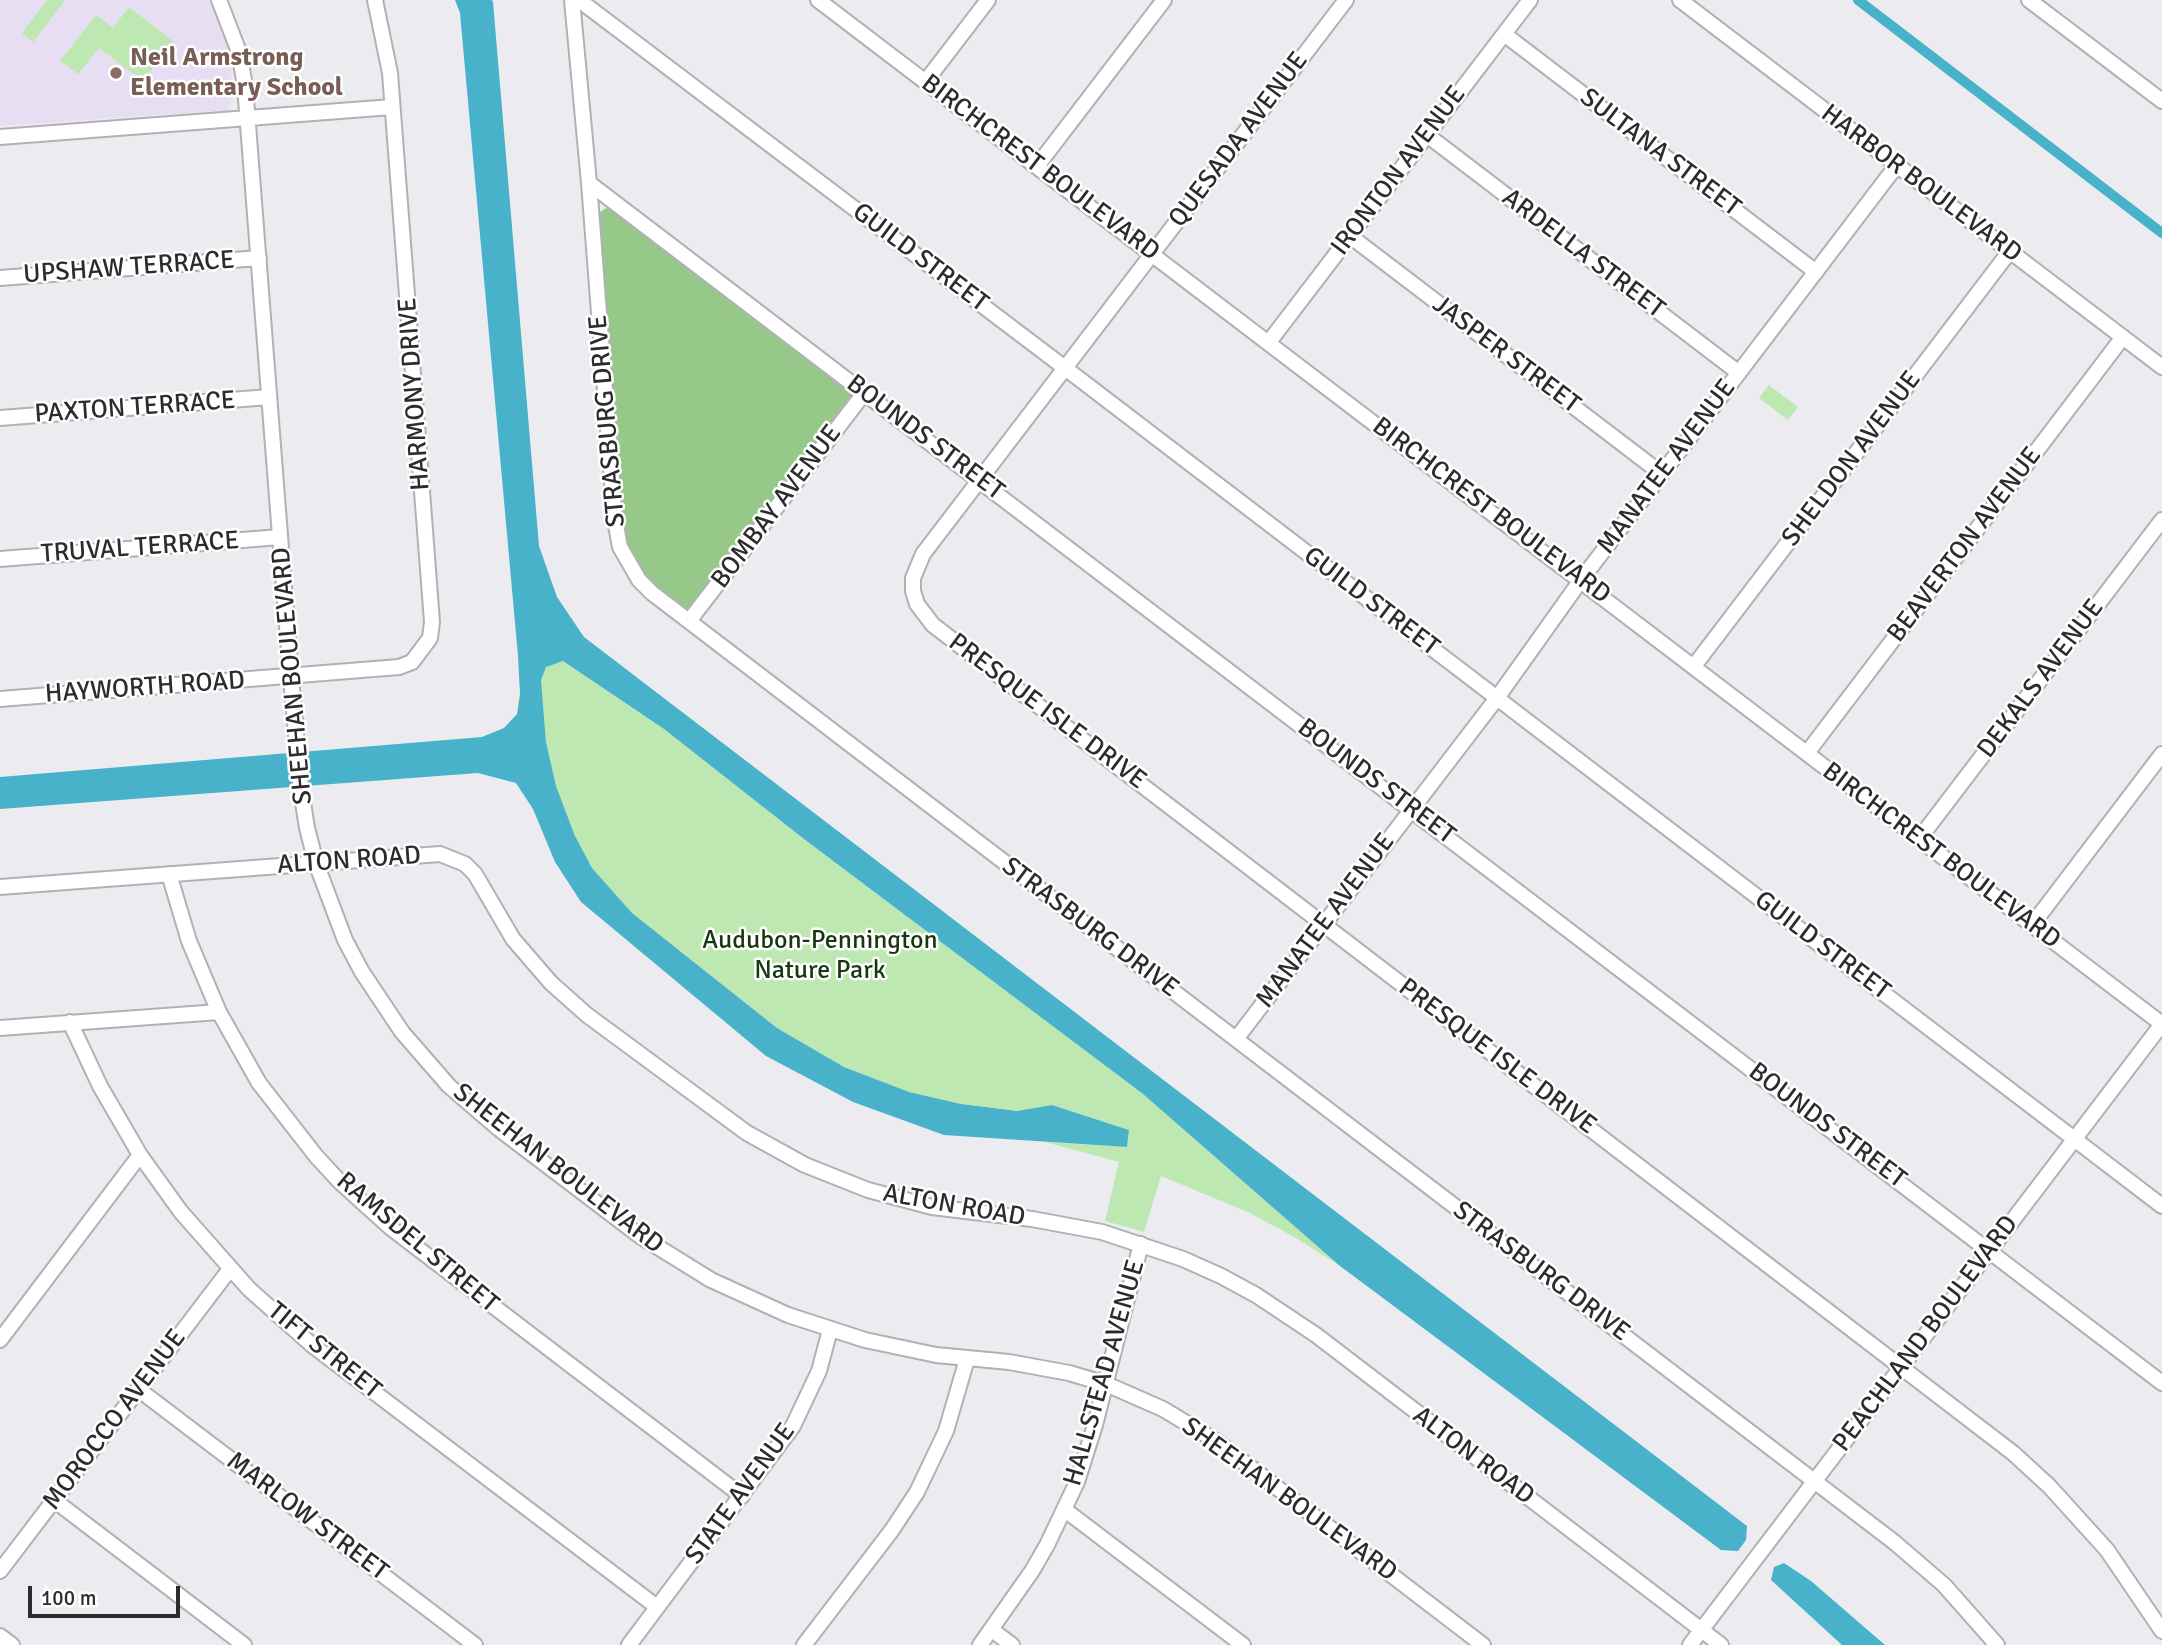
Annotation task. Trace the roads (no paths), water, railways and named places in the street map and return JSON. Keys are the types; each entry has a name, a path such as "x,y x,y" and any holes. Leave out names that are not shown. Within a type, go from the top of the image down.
{"street":[{"name":"SHEEHAN BOULEVARD","path":"219,0 239,52 248,118 301,790 316,863 345,940 381,1003 425,1060 476,1111 670,1256 744,1297 830,1330 900,1348 1039,1367 1106,1384 1163,1409 1216,1441 1483,1645"},
{"name":"HARMONY DRIVE","path":"291,677 399,667 412,662 430,638 432,622 392,107 386,45 375,0"},
{"name":"STRASBURG DRIVE","path":"572,0 615,520 620,547 639,580 1925,1568 1964,1606 1997,1645"},
{"name":"GUILD STREET","path":"579,0 2162,1206"},
{"name":"BIRCHCREST BOULEVARD","path":"818,0 2162,1024"},
{"path":"926,81 988,0"},
{"path":"1037,166 1164,0"},
{"name":"QUESADA AVENUE","path":"980,479 1346,0"},
{"name":"IRONTON AVENUE","path":"1269,342 1530,0"},
{"name":"HARBOR BOULEVARD","path":"1680,0 2162,367"},
{"path":"2029,0 2160,97"},
{"name":"SULTANA STREET","path":"1504,34 1816,272"},
{"path":"0,137 392,107"},
{"name":"ARDELLA STREET","path":"1427,135 1739,373"},
{"name":"MANATEE AVENUE","path":"1236,1039 1497,698 1581,580 1897,165"},
{"name":"BOUNDS STREET","path":"589,183 2162,1383"},
{"name":"JASPER STREET","path":"1350,236 1662,474"},
{"name":"SHELDON AVENUE","path":"1694,666 2010,251"},
{"name":"UPSHAW TERRACE","path":"0,278 259,258"},
{"name":"BEAVERTON AVENUE","path":"1807,752 2123,337"},
{"name":"BOMBAY AVENUE","path":"689,621 865,392"},
{"name":"PAXTON TERRACE","path":"0,418 269,397"},
{"name":"PRESQUE ISLE DRIVE","path":"980,479 917,565 913,591 923,616 2003,1444 2049,1486 2107,1550 2162,1631"},
{"name":"DEKALS AVENUE","path":"1919,839 2162,520"},
{"name":"TRUVAL TERRACE","path":"0,559 280,537"},
{"name":"HAYWORTH ROAD","path":"0,699 291,677"},
{"path":"2032,925 2162,754"},
{"name":"ALTON ROAD","path":"0,887 440,854 465,864 475,874 513,939 537,969 565,996 715,1112 755,1138 805,1166 904,1201 961,1212 1062,1224 1141,1244 1221,1276 1291,1317 1721,1645"},
{"name":"RAMSDEL STREET","path":"169,874 189,941 219,1012 247,1063 279,1111 316,1156 364,1205 412,1245 742,1496"},
{"path":"0,1028 219,1012"},
{"name":"TIFT STREET","path":"70,1022 100,1086 140,1155 181,1212 230,1269 312,1345 657,1607"},
{"name":"PEACHLAND BOULEVARD","path":"1690,1645 2162,1024"},
{"path":"0,1339 140,1155"},
{"name":"HALLSTEAD AVENUE","path":"980,1645 1032,1571 1065,1510 1087,1454 1141,1244"},
{"name":"MOROCCO AVENUE","path":"0,1571 230,1269"},
{"name":"STATE AVENUE","path":"629,1645 782,1443 801,1413 819,1371 830,1330"},
{"path":"804,1645 892,1530 917,1492 946,1431 967,1359"},
{"name":"MARLOW STREET","path":"138,1389 475,1645"},
{"path":"54,1500 244,1645"},
{"path":"1065,1510 1243,1645"},
{"path":"992,1630 1012,1645"},
{"path":"0,1636 12,1645"}],"water":[{"path":"455,0 493,2 539,546 557,597 584,637 1747,1526 1746,1540 1738,1551 1721,1550 1340,1266 1143,1094 804,839 664,729 563,661 546,667 541,680 546,742 556,786 575,836 592,868 632,913 777,1028 844,1067 909,1092 961,1104 1017,1111 1052,1105 1129,1130 1127,1147 944,1135 853,1102 766,1056 581,902 555,862 533,809 516,783 478,773 0,809 0,777 482,737 504,728 517,714 520,694 518,656 460,13"},
{"path":"1784,1563 1811,1581 1885,1645 1842,1645 1771,1580 1774,1567"}],"waterway":[{"path":"1858,0 2162,233"}],"place":[{"name":"Neil Armstrong Elementary School","path":"116,73"}],"park label":[{"name":"Audubon-Pennington Nature Park","path":"820,956"}]}
